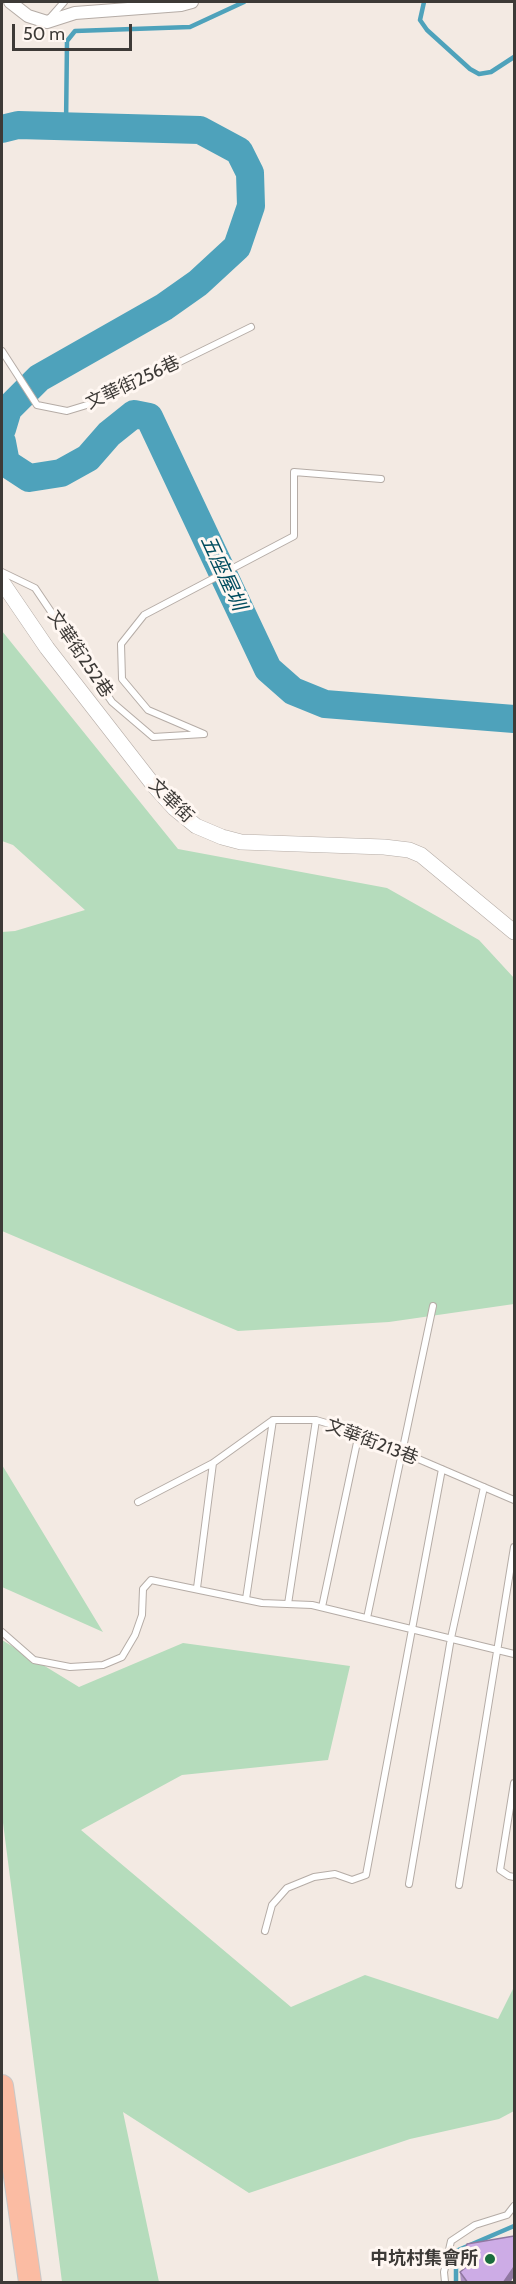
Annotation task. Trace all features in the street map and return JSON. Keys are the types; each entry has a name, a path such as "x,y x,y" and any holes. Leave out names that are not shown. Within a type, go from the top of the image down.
{"highway":[{"path":"2,2086 30,2283"}],"street":[{"path":"10,2 28,16 47,22 75,13 180,5 192,2"},
{"name":"文華街","path":"2,582 47,648 155,787 174,808 196,826 241,842 384,846 409,850 421,855 514,933"}],"lane":[{"path":"47,22 64,2"},
{"name":"文華街256巷","path":"2,351 37,405 67,411 100,401 251,327"},
{"name":"文華街252巷","path":"2,572 35,588 112,702 153,737 204,734 148,710 122,679 121,644 144,615 294,536 294,472 381,479"},
{"path":"368,1618 433,1306"},
{"path":"138,1502 213,1463 273,1419"},
{"path":"246,1599 273,1419"},
{"name":"文華街213巷","path":"273,1419 316,1420 359,1434 514,1500"},
{"path":"288,1604 316,1420"},
{"path":"322,1607 359,1434"},
{"path":"197,1588 213,1463"},
{"path":"265,1931 272,1905 287,1888 314,1877 335,1874 352,1880 366,1875 442,1469"},
{"path":"409,1884 452,1638 483,1487"},
{"path":"459,1885 514,1547"},
{"path":"2,1632 34,1660 70,1667 103,1665 122,1657 131,1642 142,1615 142,1589 151,1580 246,1599 322,1607 514,1654"},
{"path":"514,1783 500,1870 514,1876"},
{"path":"445,2283 444,2272 451,2241 475,2225 507,2215 514,2206"}],"green space":[{"path":"2,631 178,849 387,888 479,940 514,978 514,1304 389,1322 238,1331 2,1231 2,932 15,931 85,910 13,845 2,841"},
{"path":"2,1465 7,1473 103,1632 2,1587"},
{"path":"2,1640 79,1687 183,1643 350,1666 328,1760 182,1775 81,1830 291,2007 365,1975 498,2019 514,1987 514,2111 499,2119 410,2139 249,2193 123,2112 159,2282 62,2282 2,1815"}],"building":[{"name":"中坑村集會所","path":"514,2236 514,2267 503,2283 468,2283 460,2272 469,2265 463,2257 467,2244"}],"waterway":[{"path":"66,126 67,41 75,31 190,27 244,2"},
{"path":"424,2 420,20 427,30 470,69 479,74 491,72 514,57"},
{"name":"五座屋圳","path":"2,129 18,125 200,130 239,151 250,173 251,206 237,247 198,283 164,307 39,378 8,409 2,429"},
{"name":"五座屋圳","path":"2,442 6,463 29,478 61,473 88,458 109,434 134,414 149,417 268,669 293,691 325,704 514,719"},
{"path":"456,2282 456,2251 514,2226"}],"place":[{"name":"中坑村集會所","path":"490,2259"}]}
